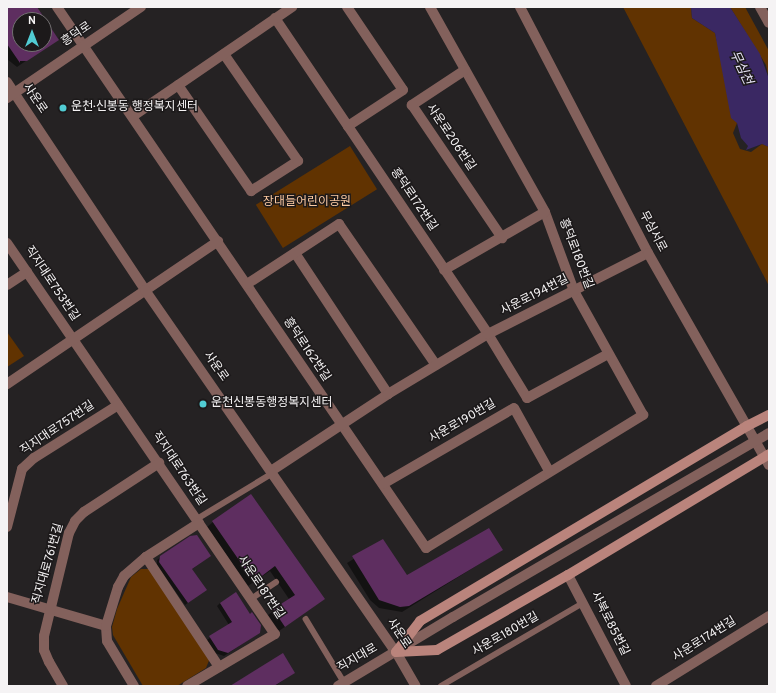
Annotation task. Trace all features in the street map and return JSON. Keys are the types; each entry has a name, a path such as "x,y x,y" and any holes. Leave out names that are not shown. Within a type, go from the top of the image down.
{"main road":[{"path":"396,652 420,621 747,426 767,416"},
{"path":"396,652 437,650 768,458"}],"street":[{"name":"흥덕로162번길","path":"58,7 218,241 340,425 383,484 426,548 549,471"},
{"name":"흥덕로","path":"11,95 141,7"},
{"path":"133,116 292,7"},
{"path":"346,7 403,90 348,126"},
{"name":"흥덕로180번길","path":"430,7 545,212 574,291 643,415 549,471"},
{"name":"무심서로","path":"520,7 648,253 747,426 768,458"},
{"path":"760,7 769,23"},
{"name":"흥덕로172번길","path":"276,18 488,334 527,398 608,354"},
{"path":"178,85 251,192 298,160 224,54"},
{"name":"사운로206번길","path":"465,70 412,105 502,238"},
{"name":"사운로","path":"7,82 11,95 396,652 416,686"},
{"path":"444,270 545,212"},
{"path":"247,284 339,224 436,365"},
{"path":"145,290 218,241"},
{"name":"직지대로753번길","path":"7,243 137,432"},
{"path":"295,253 388,394"},
{"name":"사운로194번길","path":"272,472 388,394 488,334 648,253"},
{"path":"7,286 27,272"},
{"name":"직지대로753번길","path":"7,384 145,290"},
{"name":"직지대로757번길","path":"7,527 22,469 34,458 118,405"},
{"name":"사운로190번길","path":"383,484 514,408 549,471"},
{"name":"직지대로763번길","path":"106,626 124,576 146,557 198,521 137,432"},
{"name":"직지대로","path":"341,684 769,433"},
{"name":"직지대로761번길","path":"62,686 44,650 50,608 69,533 75,521 84,512 158,463"},
{"name":"사운로187번길","path":"187,686 276,634 198,521"},
{"path":"146,557 219,667"},
{"name":"사북로85번길","path":"568,575 626,686"},
{"path":"7,597 50,608 106,626 107,641 134,686"},
{"name":"사운로174번길","path":"656,686 769,616"}],"lane":[{"name":"직지대로763번길","path":"198,521 272,472"},
{"path":"251,599 276,582"},
{"name":"사운로180번길","path":"441,686 583,603"},
{"path":"306,620 341,684"}],"green space":[{"path":"623,7 691,7 692,18 715,33 737,123 733,133 740,149 751,152 762,144 769,147 769,286"},
{"path":"730,7 745,7 769,51 769,79 766,65"},
{"name":"장대들어린이공원","path":"350,146 377,189 283,248 256,205"},
{"path":"7,332 24,356 7,367"},
{"path":"141,569 151,569 210,658 206,668 177,686 143,686 113,635 112,627 117,609 131,577"}],"water":[{"name":"무심천","path":"691,7 730,7 760,54 769,79 769,147 762,144 746,150 748,146 741,138 737,123 731,118 715,33 692,18"}],"building":[{"path":"7,7 37,7 40,12 12,12 12,51 7,44"},
{"path":"52,30 59,40 52,45"},
{"path":"12,52 41,52 27,61 20,61 20,63"},
{"path":"251,494 325,599 285,627 273,609 295,595 275,566 254,582 212,521"},
{"path":"489,528 503,550 409,606 400,607 379,600 352,556 383,539 407,575"},
{"path":"197,535 211,556 192,569 207,590 188,603 159,562 160,556 190,536"},
{"path":"236,592 250,614 252,612 261,625 260,633 228,653 218,650 209,636 232,622 220,603"},
{"path":"283,653 295,673 274,686 230,686"}],"place":[{"name":"운천·신봉동 행정복지센터","path":"63,108"},
{"name":"운천신봉동행정복지센터","path":"203,404"}]}
